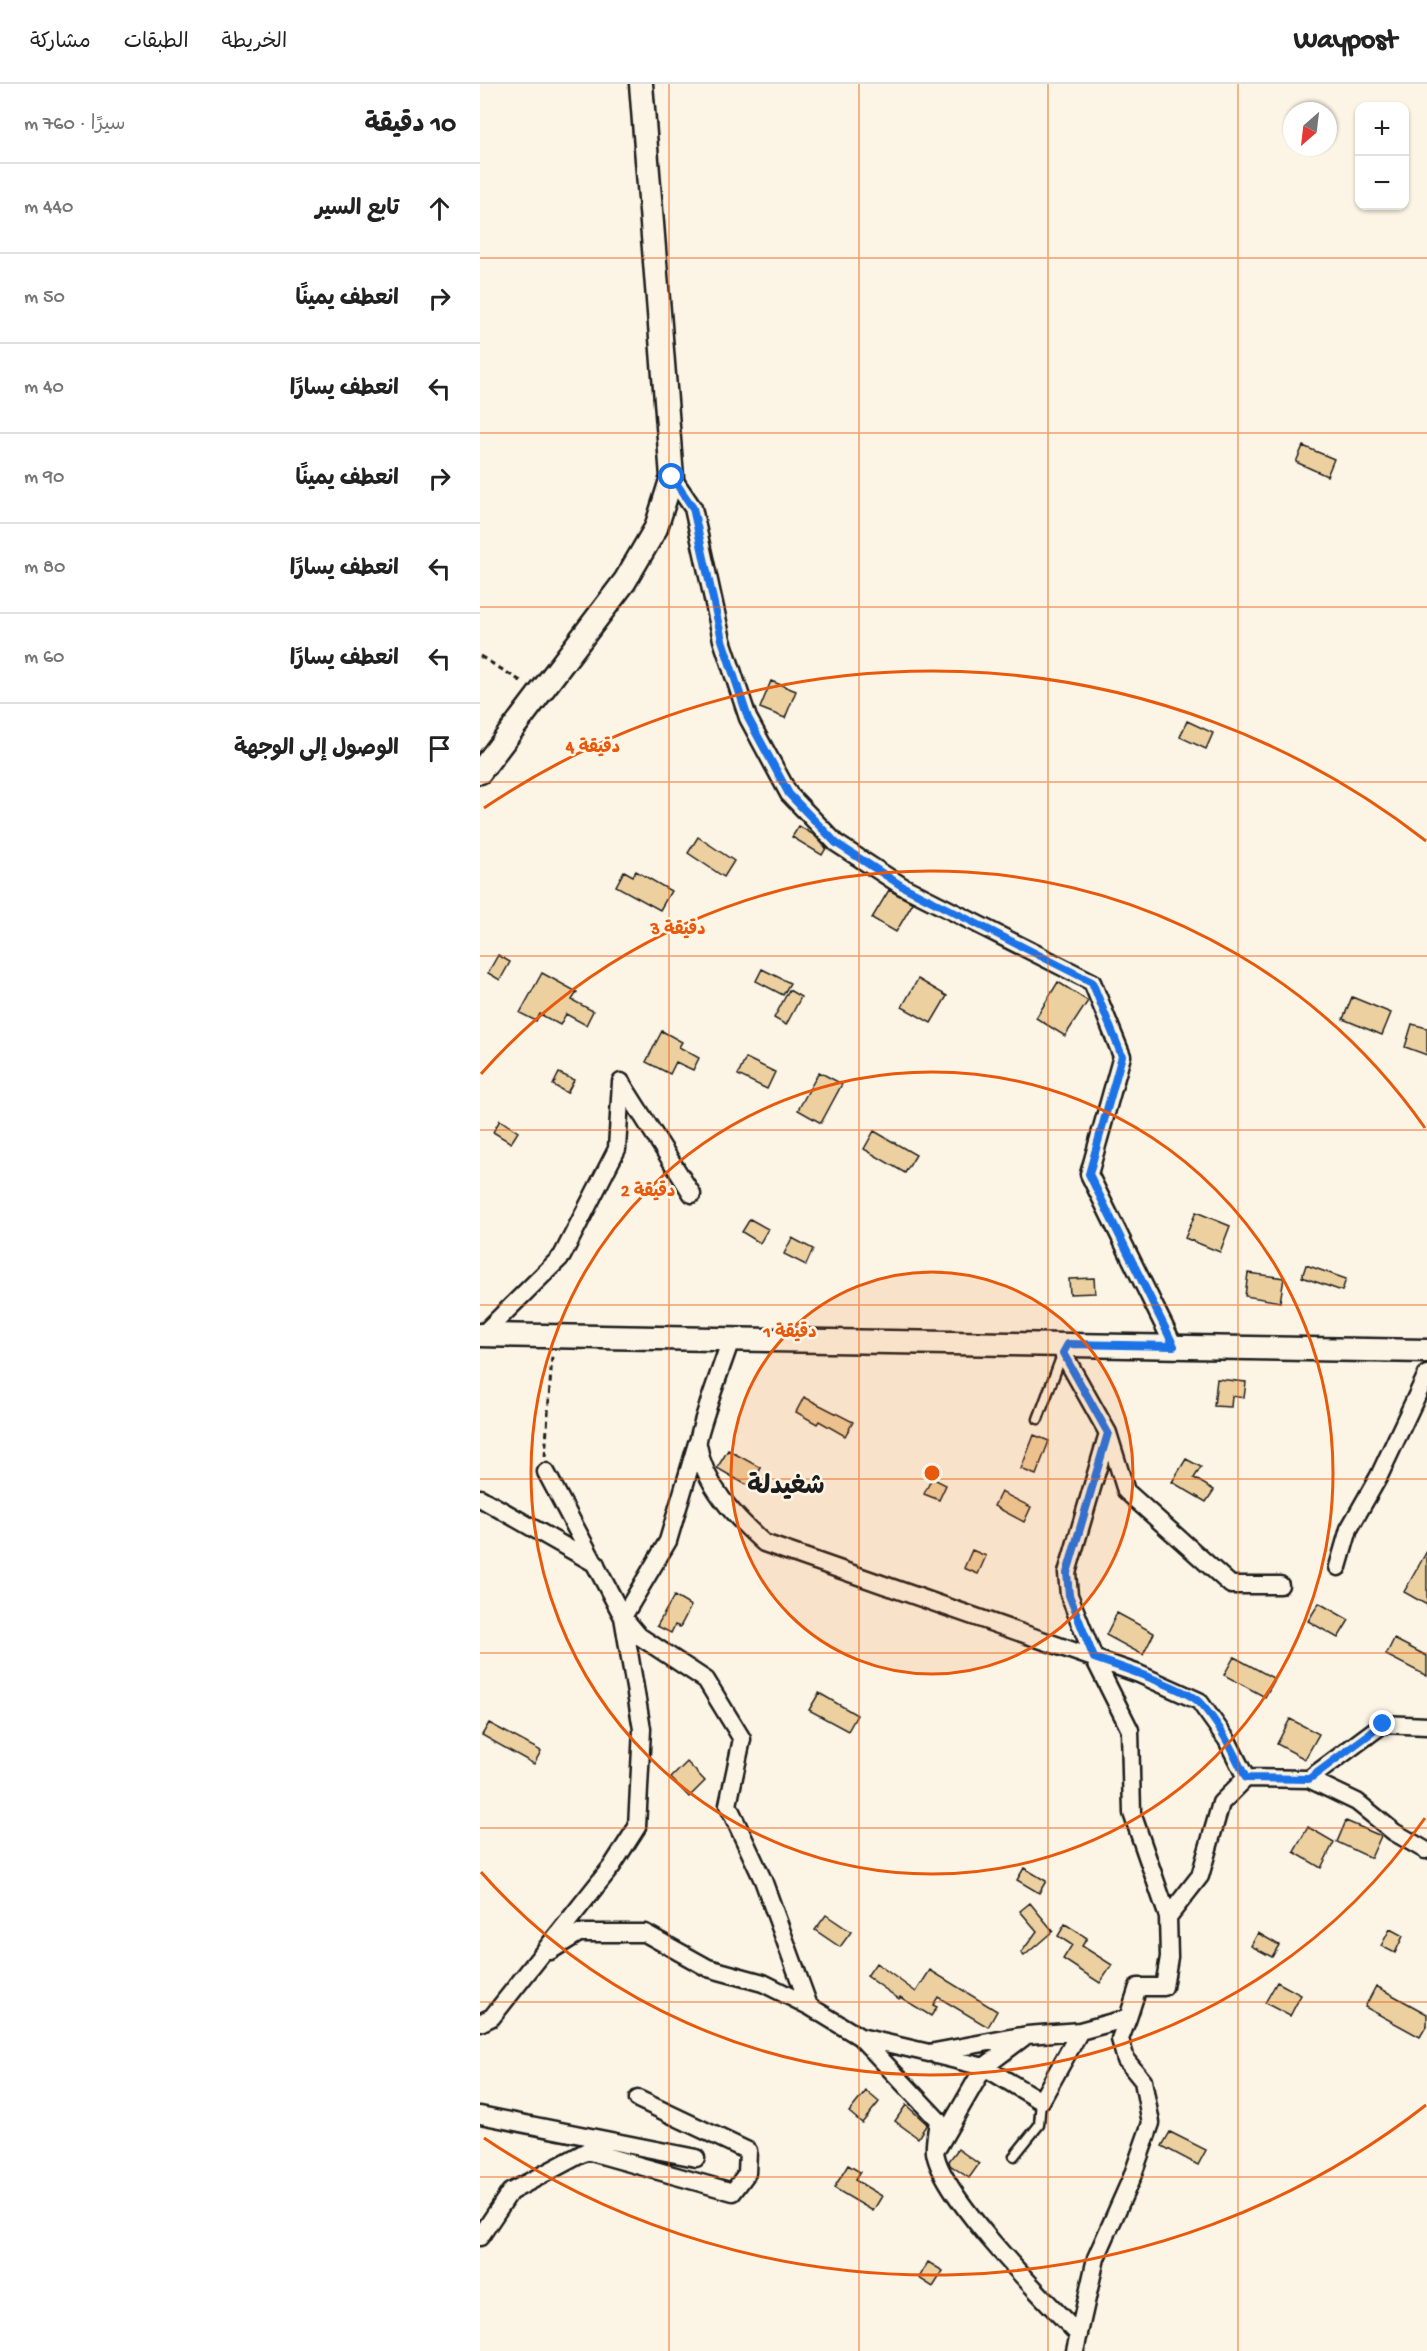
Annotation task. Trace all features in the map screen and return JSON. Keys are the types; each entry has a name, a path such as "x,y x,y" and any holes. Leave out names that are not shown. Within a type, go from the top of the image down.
{"street":[{"path":"480,772 625,581 656,528 672,477 641,84"},
{"path":"672,477 693,508 722,640 748,718 789,794 836,843 902,886 1092,982 1122,1056 1089,1174 1174,1346"},
{"path":"481,1335 562,1256 617,1149 621,1082 692,1194"},
{"path":"481,1335 1065,1348 1174,1346 1427,1351"},
{"path":"484,2016 540,1957 612,1866 637,1827 642,1729 623,1617 668,1541 731,1339"},
{"path":"1065,1348 1108,1433 1126,1491 1231,1585 1280,1585"},
{"path":"1338,1567 1349,1529 1379,1476 1427,1374"},
{"path":"1077,2343 1096,2258 1132,2177 1150,2123 1143,2081 1126,2060 1120,2039 1137,1987 1164,1987 1169,1957 1168,1917 1132,1813 1130,1730 1094,1658 1069,1595 1067,1573 1108,1433"},
{"path":"697,1443 712,1485 739,1520 764,1543 1139,1674 1199,1701 1227,1740 1246,1778"},
{"path":"546,1472 623,1617 639,1636 706,1680 742,1739 728,1805 763,1880 810,2006"},
{"path":"480,1498 596,1564"},
{"path":"1309,1779 1383,1724 1427,1726"},
{"path":"1168,1917 1200,1876 1221,1803 1246,1778 1309,1779 1357,1802 1394,1832 1425,1850"},
{"path":"540,1957 579,1933 645,1934 708,1968 763,1983 810,2006 860,2037 938,2120 935,2153 950,2186 1017,2272 1077,2343"},
{"path":"929,2053 1027,2035 1080,2031 1128,2018"},
{"path":"860,2037 984,2067 1041,2101 1080,2031"},
{"path":"935,2153 984,2067 1027,2035"},
{"path":"480,2237 510,2192 587,2151 733,2193 747,2173 748,2151 638,2099"},
{"path":"480,2115 696,2158"}],"lane":[{"path":"1038,1419 1065,1348"},
{"path":"1014,2156 1039,2125 1041,2101"}],"path":[{"path":"480,656 541,694"},
{"path":"546,1472 545,1455 554,1336"}],"building":[{"path":"1303,446 1334,459 1327,476 1296,462"},
{"path":"771,681 796,691 785,718 760,708"},
{"path":"1187,721 1213,733 1206,749 1180,737"},
{"path":"799,826 814,835 826,848 822,855 792,837"},
{"path":"698,837 734,861 724,877 688,853"},
{"path":"624,871 633,876 636,871 671,891 660,910 616,886"},
{"path":"889,890 913,903 896,932 872,918"},
{"path":"498,955 510,962 500,980 488,973"},
{"path":"762,969 790,983 783,995 756,981"},
{"path":"542,973 577,992 572,1000 593,1011 586,1025 566,1014 560,1025 540,1014 536,1021 520,1013"},
{"path":"918,979 947,996 931,1023 902,1007"},
{"path":"1058,982 1088,1001 1065,1036 1036,1018"},
{"path":"789,990 801,997 786,1025 774,1018"},
{"path":"1352,997 1391,1013 1382,1035 1343,1019"},
{"path":"1412,1024 1427,1028 1427,1055 1405,1047"},
{"path":"662,1031 682,1042 679,1047 699,1058 693,1070 676,1062 670,1074 646,1062"},
{"path":"746,1058 775,1072 767,1089 738,1075"},
{"path":"819,1072 842,1084 821,1123 798,1110"},
{"path":"559,1073 574,1080 567,1093 553,1085"},
{"path":"500,1120 518,1132 511,1143 493,1132"},
{"path":"874,1131 916,1155 905,1173 864,1149"},
{"path":"1196,1212 1230,1226 1220,1252 1185,1238"},
{"path":"750,1219 768,1229 760,1243 742,1232"},
{"path":"792,1238 813,1249 806,1265 784,1254"},
{"path":"1306,1265 1346,1279 1342,1291 1302,1277"},
{"path":"1248,1273 1284,1278 1280,1302 1245,1296"},
{"path":"1094,1278 1095,1293 1070,1294 1069,1279"},
{"path":"1217,1379 1246,1382 1244,1398 1232,1396 1231,1407 1214,1406"},
{"path":"804,1397 853,1422 845,1436 819,1421 817,1424 796,1412"},
{"path":"1034,1435 1049,1441 1036,1475 1021,1469"},
{"path":"728,1450 761,1468 750,1487 717,1468"},
{"path":"1186,1459 1201,1467 1194,1478 1214,1490 1206,1502 1172,1482"},
{"path":"932,1478 946,1485 939,1500 924,1494"},
{"path":"1001,1492 1031,1507 1024,1522 994,1506"},
{"path":"972,1550 986,1556 978,1574 964,1568"},
{"path":"1427,1551 1427,1605 1404,1592"},
{"path":"674,1596 691,1606 680,1627 675,1625 671,1633 657,1626"},
{"path":"1319,1603 1349,1620 1338,1638 1308,1621"},
{"path":"1117,1613 1154,1633 1143,1655 1106,1635"},
{"path":"1394,1639 1427,1656 1427,1676 1386,1655"},
{"path":"1234,1657 1275,1679 1265,1697 1224,1675"},
{"path":"819,1693 857,1715 848,1731 809,1710"},
{"path":"1290,1719 1319,1734 1305,1759 1277,1744"},
{"path":"489,1723 541,1751 534,1764 482,1735"},
{"path":"687,1762 705,1781 689,1797 671,1778"},
{"path":"1346,1821 1381,1836 1371,1858 1337,1842"},
{"path":"1308,1827 1334,1842 1321,1868 1294,1852"},
{"path":"1024,1868 1046,1881 1039,1893 1017,1880"},
{"path":"1030,1903 1053,1931 1024,1956 1021,1953 1037,1931 1020,1911"},
{"path":"826,1915 851,1932 840,1947 815,1930"},
{"path":"1065,1924 1087,1938 1082,1946 1112,1965 1100,1983 1063,1959 1072,1945 1058,1936"},
{"path":"1390,1929 1403,1936 1395,1953 1381,1946"},
{"path":"1258,1933 1279,1945 1272,1957 1251,1946"},
{"path":"876,1963 916,1992 930,1970 997,2011 988,2027 938,1997 933,2005 937,2007 931,2016 900,1997 899,1999 867,1976"},
{"path":"1277,1982 1301,1995 1290,2016 1265,2003"},
{"path":"1376,1986 1427,2014 1427,2025 1420,2037 1365,2007"},
{"path":"866,2091 879,2102 862,2123 849,2112"},
{"path":"906,2105 927,2124 918,2138 895,2121"},
{"path":"1170,2132 1206,2150 1198,2165 1162,2146"},
{"path":"958,2149 979,2164 969,2178 950,2165 949,2161"},
{"path":"848,2165 860,2172 855,2180 882,2196 873,2211 834,2188"},
{"path":"928,2262 943,2271 933,2287 919,2278"}],"district":[{"name":"شغيدلة","path":"786,1488"}],"route":[{"path":"672,477 693,508 722,640 748,718 789,794 836,843 902,886 1092,982 1122,1056 1089,1174 1174,1346 1068,1344 1063,1353 1108,1433 1067,1573 1069,1595 1094,1658 1139,1674 1199,1701 1227,1740 1246,1778 1309,1779 1383,1724"}]}
